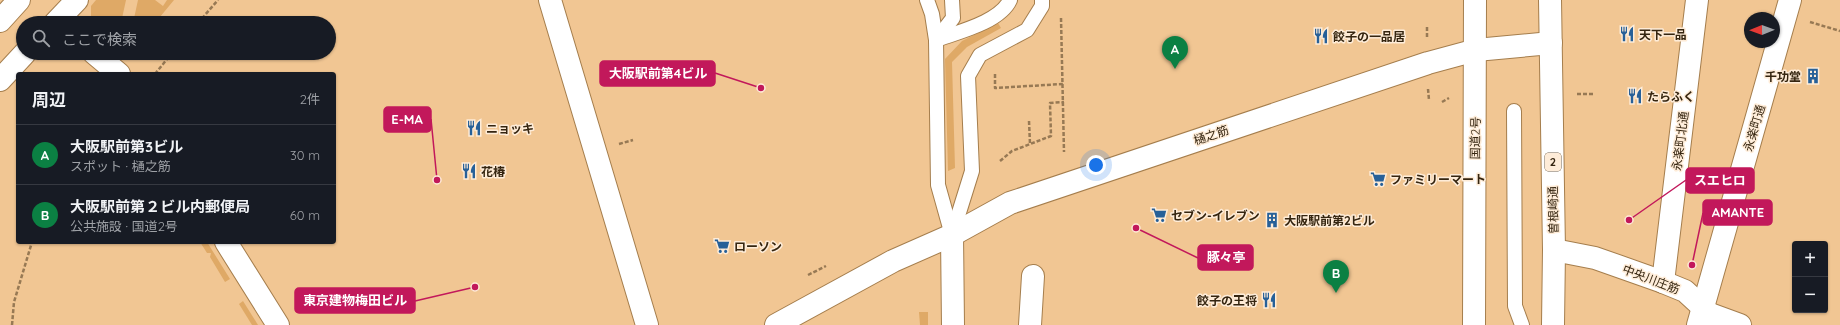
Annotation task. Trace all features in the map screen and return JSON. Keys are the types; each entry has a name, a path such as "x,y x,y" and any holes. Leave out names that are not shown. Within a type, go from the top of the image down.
{"main road":[{"path":"0,21 19,0"},
{"path":"62,16 77,0"},
{"path":"550,0 647,325"},
{"name":"国道2号","path":"1474,325 1475,0"},
{"name":"曽根崎通","path":"1550,0 1554,250 1553,325"},
{"name":"永楽町北通","path":"1663,282 1697,0"},
{"name":"永楽町通","path":"1700,316 1788,8"},
{"name":"樋之筋","path":"776,325 893,261 952,235 1010,203 1402,71 1476,50 1551,43"},
{"path":"0,80 19,60"},
{"path":"102,60 117,72"},
{"path":"952,235 953,325"},
{"path":"227,244 278,325"},
{"name":"中央川庄筋","path":"1554,250 1595,258 1663,282 1684,291 1700,316 1710,314 1740,325"},
{"path":"1030,325 1033,276"}],"lane":[{"path":"928,0 936,40 938,185 952,235"},
{"path":"936,40 953,18 952,0"},
{"path":"936,40 993,18 1007,7 1010,0"},
{"path":"952,235 972,171 968,76 980,55 1027,30 1042,6 1042,0"},
{"path":"1514,110 1515,306 1522,325"}],"path":[{"path":"204,16 218,0"},
{"path":"1788,8 1840,31"},
{"path":"1061,15 1064,152"},
{"path":"157,72 166,60"},
{"path":"995,74 995,88 1063,84"},
{"path":"1574,94 1595,94"},
{"path":"1000,161 1012,151 1052,136 1050,103 1064,102"},
{"path":"1029,120 1030,144"},
{"path":"614,145 634,140"},
{"path":"12,325 14,302 31,244"}],"shaded area":[{"path":"96,0 126,0 123,16 91,16 91,6"},
{"path":"138,0 155,0 163,6 167,0 174,0 161,16 135,16"},
{"path":"998,23 1001,28 967,47 952,62 955,168 948,171 945,59 962,41"},
{"path":"201,244 208,244 230,279 225,282 210,257 211,253 207,253"},
{"path":"243,301 258,325 252,325 239,304"},
{"path":"919,312 928,312 928,325 920,325"}],"place":[{"name":"天下一品","path":"1627,34"},
{"name":"餃子の一品居","path":"1321,36"},
{"name":"大阪駅前第3ビル","path":"1175,69"},
{"name":"千功堂","path":"1813,76"},
{"name":"大阪駅前第4ビル","path":"761,88"},
{"name":"たらふく","path":"1635,96"},
{"name":"ニョッキ","path":"474,128"},
{"name":"花椿","path":"469,171"},
{"name":"ファミリーマート","path":"1378,179"},
{"name":"E-MA","path":"437,180"},
{"name":"セブン-イレブン","path":"1159,215"},
{"name":"大阪駅前第2ビル","path":"1272,220"},
{"name":"スエヒロ","path":"1629,220"},
{"name":"豚々亭","path":"1136,228"},
{"name":"ローソン","path":"722,246"},
{"name":"AMANTE","path":"1692,265"},
{"name":"東京建物梅田ビル","path":"475,287"},
{"name":"大阪駅前第２ビル内郵便局","path":"1336,293"},
{"name":"餃子の王将","path":"1269,300"}]}
